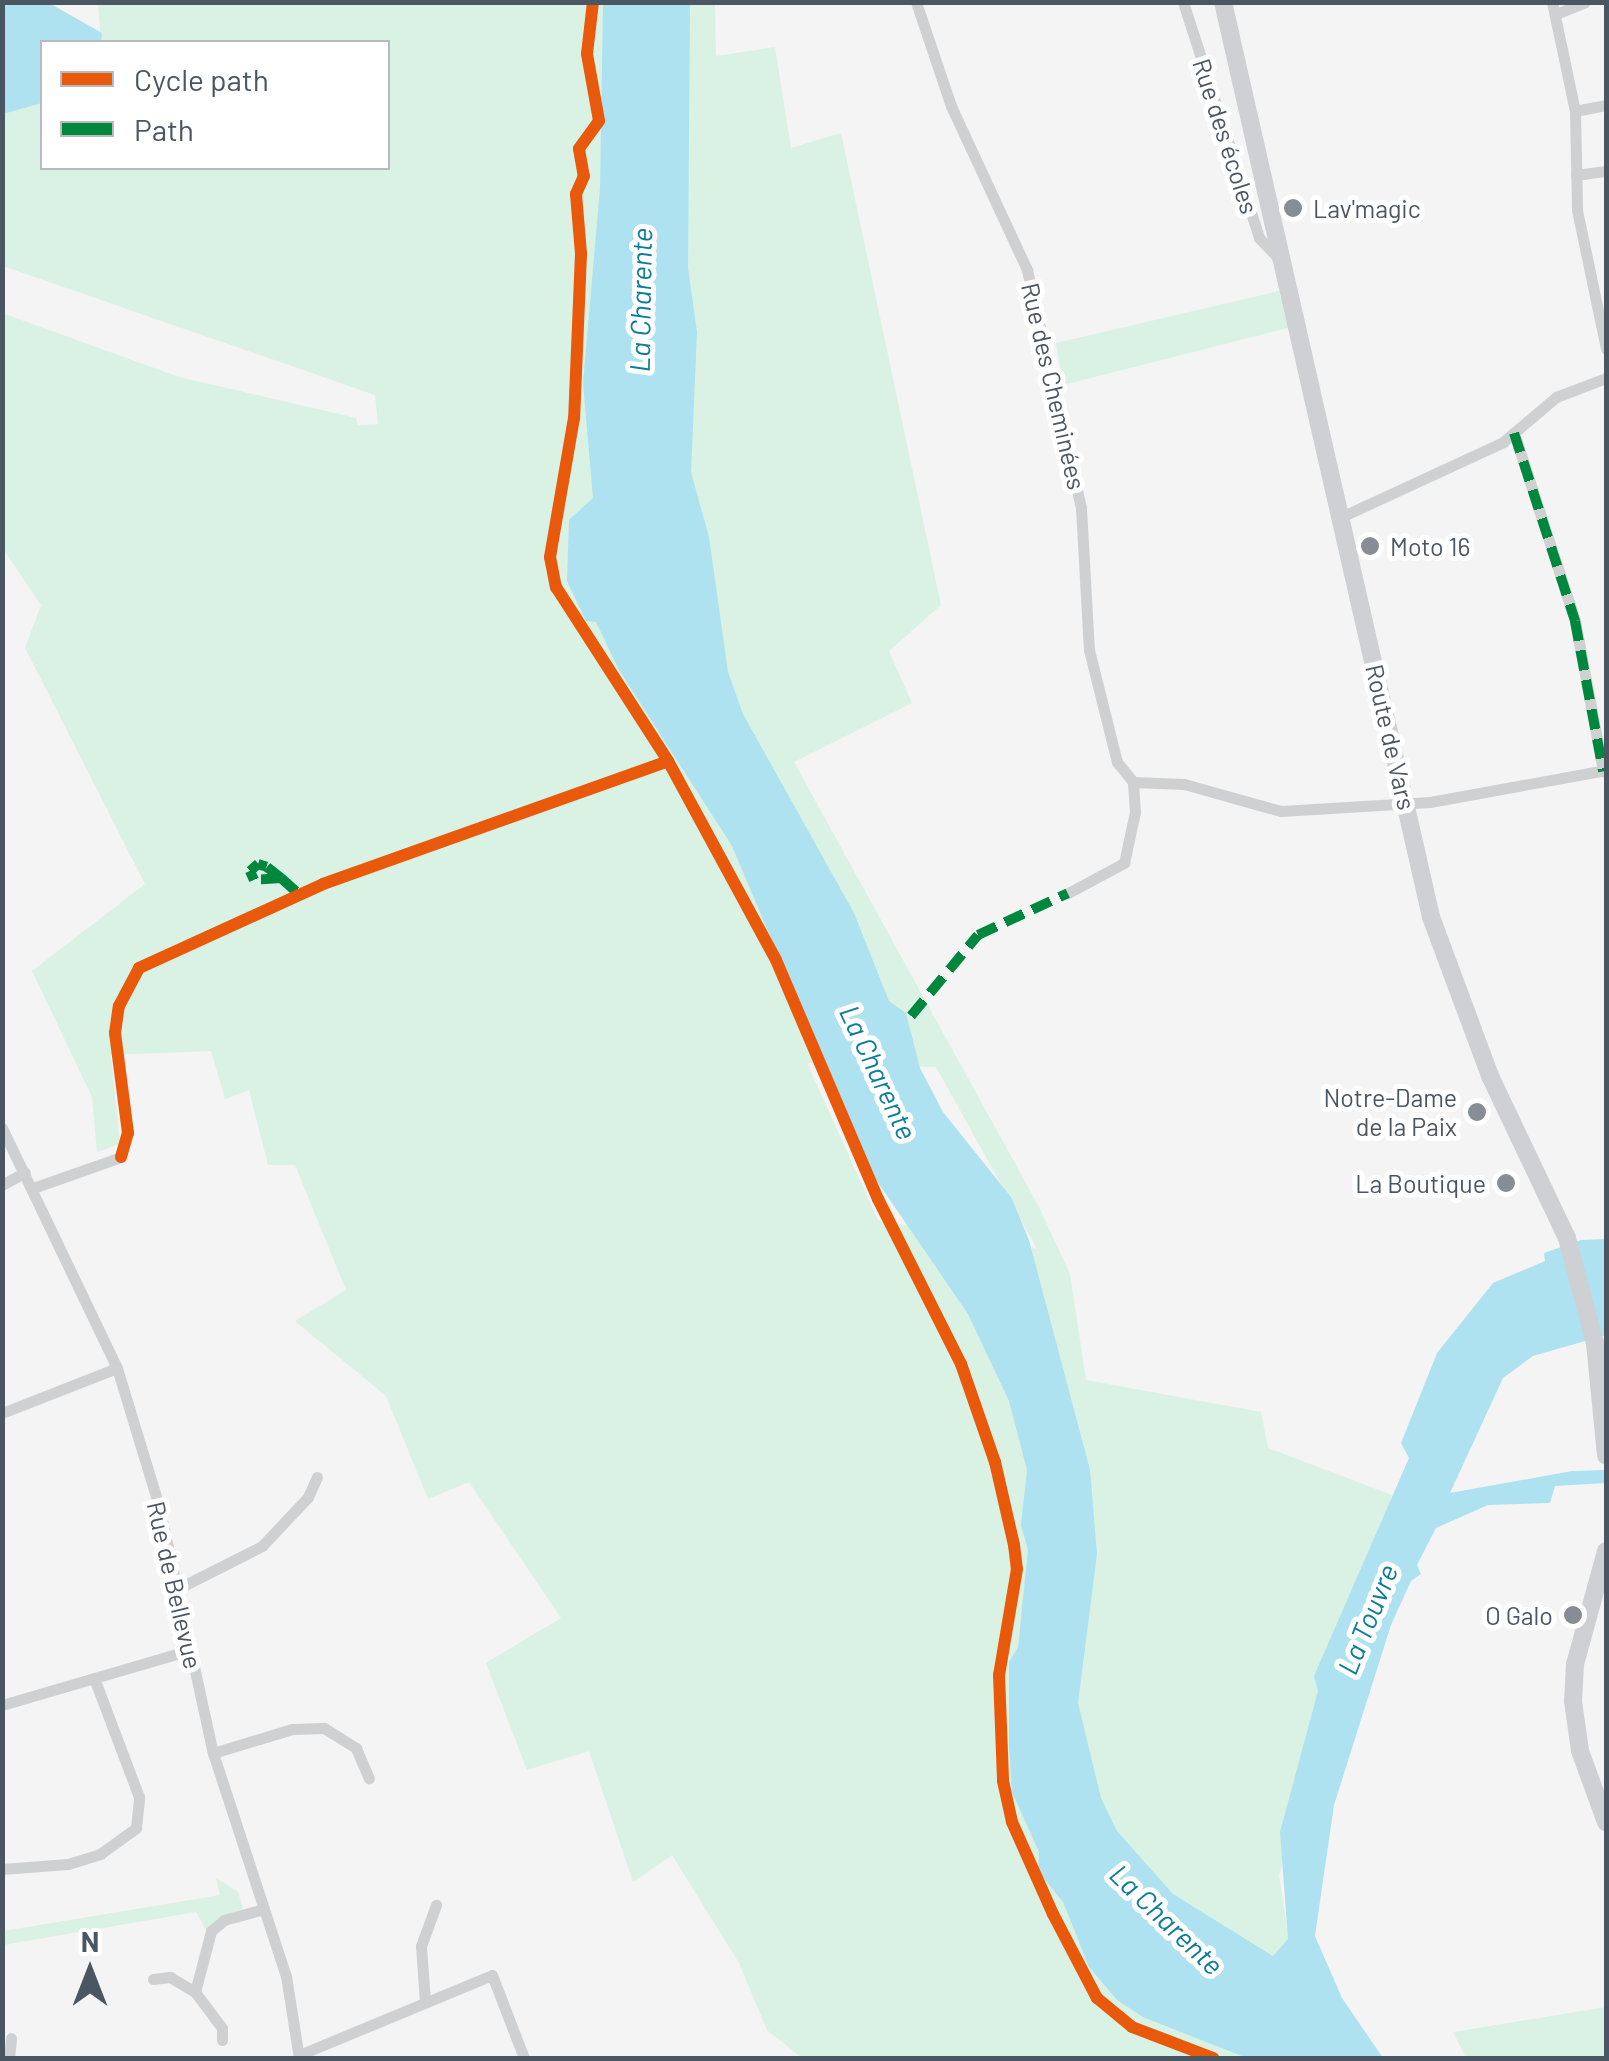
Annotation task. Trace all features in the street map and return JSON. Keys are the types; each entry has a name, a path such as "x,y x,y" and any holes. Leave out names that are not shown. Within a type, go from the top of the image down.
{"main road":[{"name":"Route de Vars","path":"1223,2 1406,805 1451,979 1566,1238 1595,1344 1606,1454"},
{"path":"1605,1820 1580,1752 1573,1701 1574,1664 1606,1551"}],"street":[{"name":"Rue des Cheminées","path":"916,2 951,106 1010,224 1032,287 1081,508 1089,650 1116,762 1133,782"},
{"name":"Rue des écoles","path":"1184,2 1258,238 1281,260"},
{"path":"1584,2 1554,8 1575,112 1576,210 1606,349"},
{"path":"1575,112 1606,105"},
{"path":"1576,175 1606,171"},
{"path":"1341,517 1514,433 1556,397 1606,378"},
{"path":"1068,893 1124,864 1136,812 1133,782 1184,784 1282,811 1406,805 1605,770 1575,622 1514,433"},
{"name":"Rue de Bellevue","path":"2,1128 117,1368 177,1589 213,1753 286,1976 299,2057"},
{"path":"33,1188 121,1156"},
{"path":"2,1185 25,1172"},
{"path":"2,1412 117,1368"},
{"path":"177,1589 262,1546 308,1496 317,1478"},
{"path":"2,1705 190,1650"},
{"path":"2,1869 68,1864 100,1854 136,1828 139,1798 94,1678"},
{"path":"213,1753 292,1730 324,1728 356,1748 369,1778"},
{"path":"426,2002 421,1946 436,1905"},
{"path":"194,1992 211,1931 224,1920 264,1909"},
{"path":"299,2057 492,1975 524,2058"},
{"path":"154,1980 170,1977 194,1992 222,2028 222,2040"},
{"path":"9,2058 10,2038"}],"green space":[{"path":"98,3 715,3 716,56 775,47 791,148 841,133 941,605 889,651 912,703 794,762 1039,1207 1070,1274 1086,1380 1261,1412 1268,1448 1392,1495 1279,1875 1289,1940 1258,2058 802,2058 767,2030 739,1963 672,1855 633,1882 589,1751 527,1770 486,1663 561,1618 469,1482 428,1499 386,1396 295,1321 346,1290 295,1165 268,1165 249,1090 225,1099 211,1051 111,1055 120,1144 97,1152 92,1097 32,971 145,884 25,648 41,605 3,549 2,313 179,377 356,418 358,425 378,424 375,395 3,266 3,114 40,104 40,170 390,170 390,40 101,40","holes":["807,1063 936,1067 1037,1249 878,1220"]},
{"path":"1279,291 1288,328 1063,385 1056,343"},
{"path":"216,1878 238,1892 243,1909 206,1930 196,1912 3,1945 3,1931 220,1895"},
{"path":"1606,2007 1606,2058 1466,2058 1453,2032"}],"water":[{"path":"3,2 49,3 102,33 101,40 40,40 40,104 3,114"},
{"path":"603,3 690,3 688,268 697,332 691,472 709,537 728,672 743,714 854,913 889,1001 906,1013 920,1068 943,1112 1011,1197 1029,1240 1090,1470 1097,1554 1078,1703 1101,1798 1117,1831 1173,1894 1273,1956 1288,1939 1280,1832 1318,1691 1314,1676 1409,1458 1401,1443 1437,1353 1493,1283 1545,1261 1544,1253 1581,1240 1606,1239 1606,1335 1533,1356 1503,1378 1450,1493 1572,1471 1606,1470 1606,1483 1555,1486 1550,1503 1488,1505 1436,1528 1417,1565 1421,1574 1411,1581 1391,1625 1334,1805 1315,1936 1342,1998 1383,2058 1247,2058 1143,2017 1117,2000 1089,1967 1063,1902 1038,1871 1039,1852 1012,1792 1009,1747 1009,1662 1018,1648 1028,1550 1021,1525 1027,1470 1009,1401 968,1314 868,1168 732,846 619,670 596,622 586,621 567,581 569,520 593,498 583,383 600,188"}],"marked path":[{"path":"1514,433 1575,621 1603,771"},
{"path":"281,878 254,880 250,871 258,864 267,867 281,878 299,894"},
{"path":"911,1016 978,935 1068,893"}],"cycle path":[{"path":"593,2 587,54 599,121 579,149 584,176 576,194 581,254 574,418 550,557 556,587 668,761 776,960 878,1199 961,1364 995,1462 1017,1569 999,1675 1003,1781 1012,1822 1053,1914 1097,1998 1132,2027 1213,2058"},
{"path":"121,1157 128,1133 115,1033 119,1006 139,968 323,884 668,761"}],"place":[{"name":"Lav'magic","path":"1293,208"},
{"name":"Moto 16","path":"1370,546"},
{"name":"Notre-Dame de la Paix","path":"1477,1112"},
{"name":"La Boutique","path":"1506,1183"},
{"name":"O Galo","path":"1573,1615"}],"water label":[{"name":"La Charente","path":"640,300"},
{"name":"La Charente","path":"879,1072"},
{"name":"La Touvre","path":"1367,1619"},
{"name":"La Charente","path":"1167,1919"}]}
